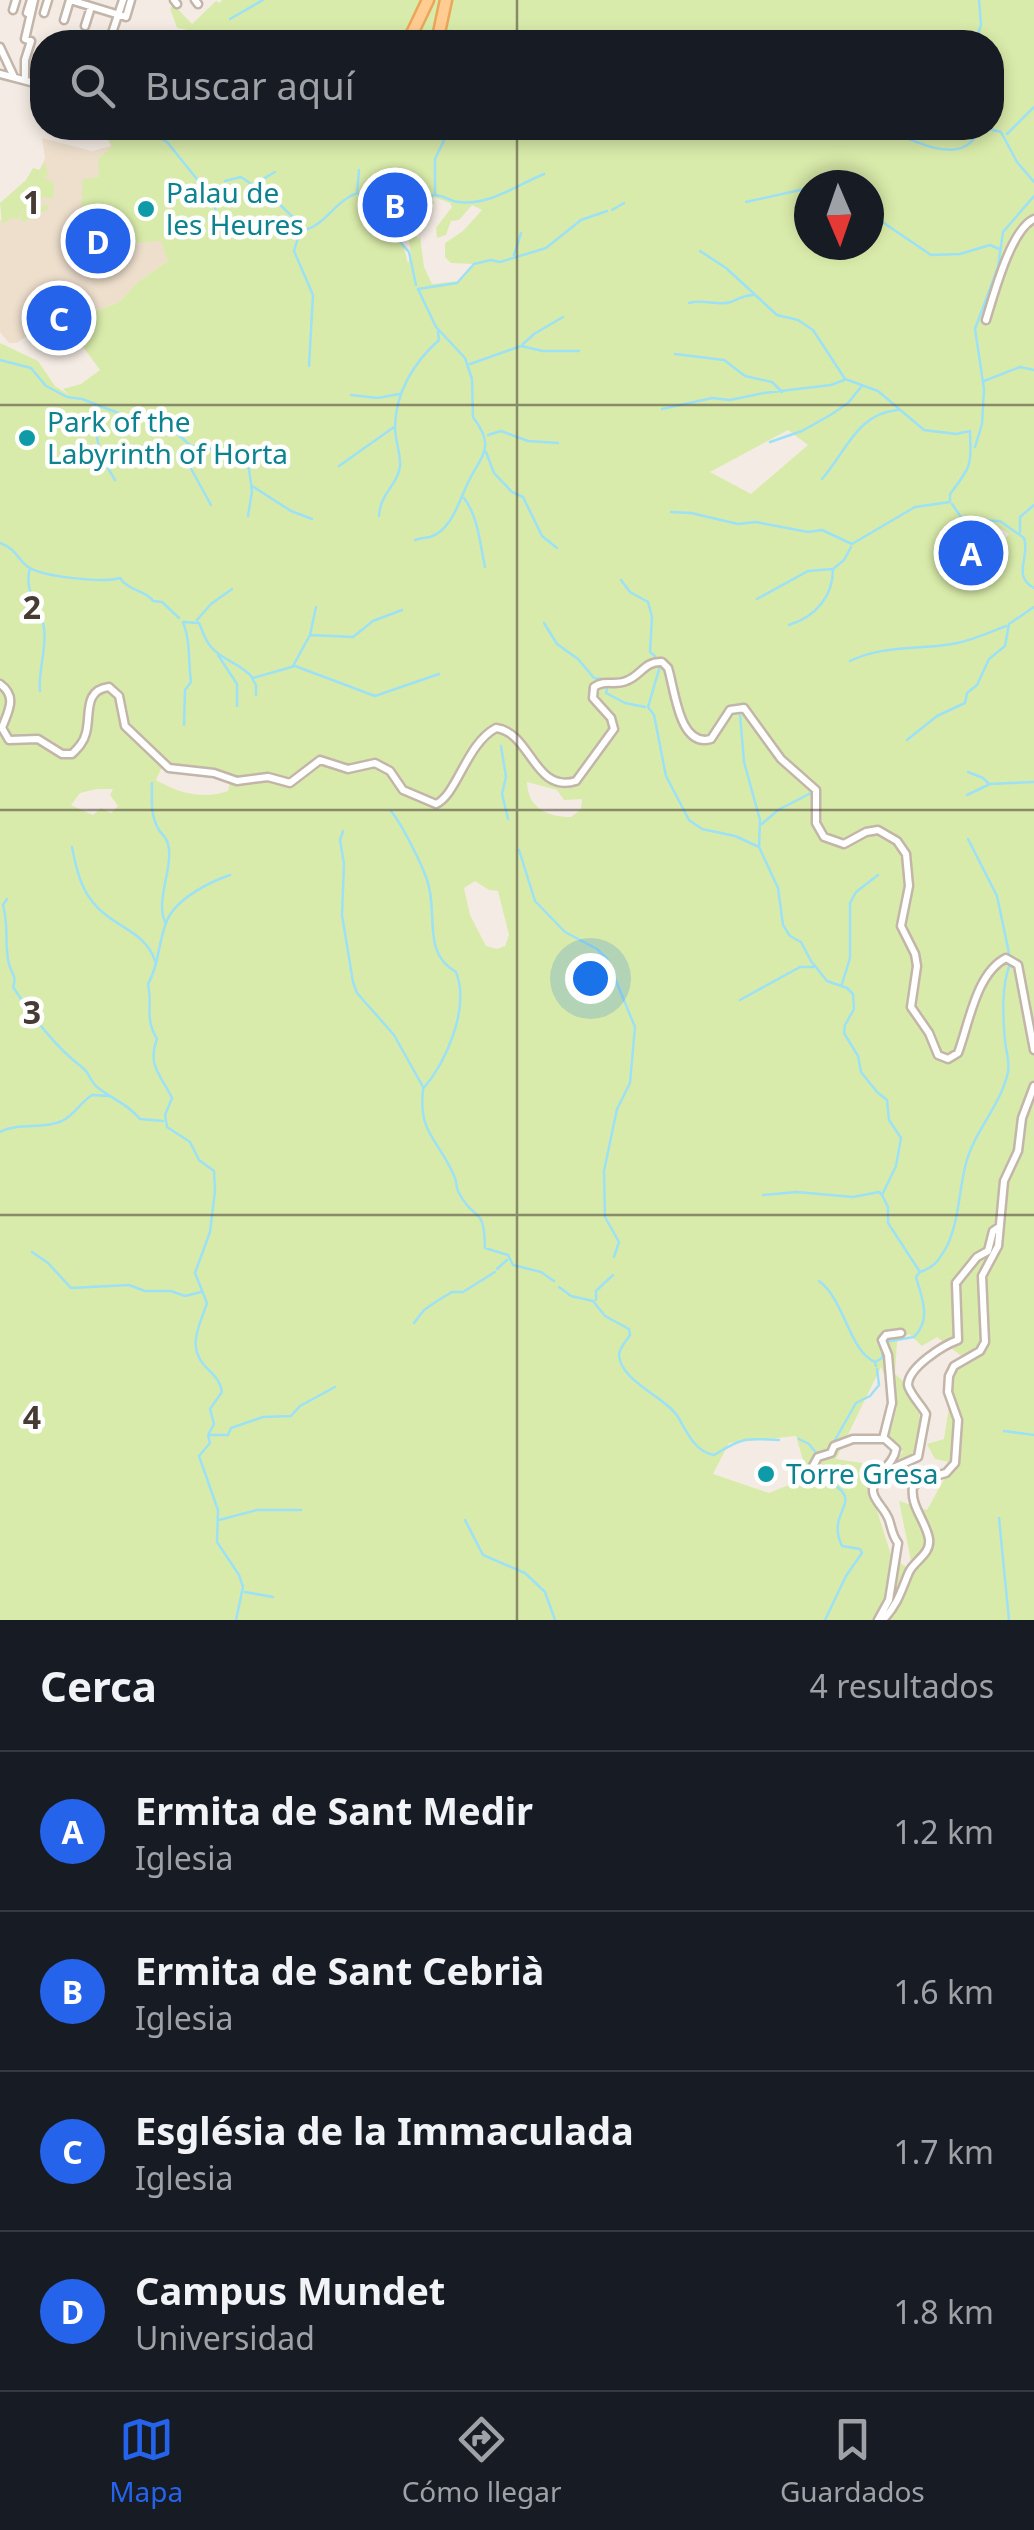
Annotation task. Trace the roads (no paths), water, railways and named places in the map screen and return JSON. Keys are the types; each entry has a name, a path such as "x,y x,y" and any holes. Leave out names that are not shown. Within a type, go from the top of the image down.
{"main road":[{"path":"415,30 429,0"},
{"path":"440,30 446,0"}],"street":[{"path":"13,10 16,0"},
{"path":"27,13 33,0"},
{"path":"30,41 25,39 33,0"},
{"path":"44,13 48,0"},
{"path":"64,20 70,0 126,17 131,0"},
{"path":"113,30 123,0"},
{"path":"85,26 91,6"},
{"path":"25,77 30,44"},
{"path":"0,47 13,76"},
{"path":"0,72 30,82"},
{"path":"987,317 1004,263 1024,224 1034,219"},
{"path":"0,684 6,687 11,700 2,728 9,740 36,739 63,755 72,754 85,736 91,698 98,690 109,687 120,696 124,726 174,770 211,772 240,781 268,777 290,783 320,760 348,769 375,763 390,771 403,790 436,804 446,798 472,750 496,728 510,733 547,777 564,783 576,781 614,729 611,718 593,698 595,686 628,681 650,662 662,662 668,668 693,739 711,740 730,710 744,708 781,759 814,788 818,798 816,823 827,840 844,844 874,830 900,844 910,879 901,926 917,966 911,1007 930,1034 937,1053 946,1059 956,1055 984,981 1006,958 1018,965 1034,1050"},
{"path":"881,1620 898,1604 910,1572 928,1547 913,1487 922,1479 948,1472 956,1460 958,1416 948,1392 948,1379 956,1364 976,1354 985,1342 982,1276 997,1249 1004,1181 1018,1151 1022,1118 1034,1086"},
{"path":"882,1473 913,1461 920,1454 926,1414 908,1388 909,1380 941,1346 958,1340 956,1283 977,1257 988,1250 993,1230 999,1228"},
{"path":"883,1439 892,1393 888,1355 882,1340 886,1335 901,1333"},
{"path":"813,1466 818,1457 854,1439 883,1439 896,1449 874,1486 873,1496 888,1516 898,1543 890,1600 881,1620"}],"waterway":[{"path":"230,19 263,0"},
{"path":"979,0 979,30"},
{"path":"1007,134 1034,107"},
{"path":"1004,138 1034,182"},
{"path":"163,140 209,194 215,194 222,186"},
{"path":"386,224 435,194 435,159 444,140"},
{"path":"913,140 948,150 972,140"},
{"path":"357,193 359,170"},
{"path":"256,183 275,172"},
{"path":"434,195 458,202 481,201 544,174"},
{"path":"225,181 241,177 298,222"},
{"path":"746,202 794,191"},
{"path":"300,226 305,230 312,227 357,193 363,195 374,212"},
{"path":"975,447 982,424 984,389 975,329 998,267 1003,232 1034,196"},
{"path":"612,210 624,203"},
{"path":"215,207 217,222"},
{"path":"415,540 437,534 449,523 485,445 473,417 472,379 465,358 436,327 418,289 457,283 474,264 500,262 546,248 581,220 607,211"},
{"path":"378,217 409,252 416,285"},
{"path":"884,223 931,255 960,254 990,245 999,249"},
{"path":"301,228 294,251 313,295 309,366"},
{"path":"514,255 521,233"},
{"path":"671,512 738,524 756,522 808,532 822,530 852,544 915,507 950,502 950,494 970,459 970,431 956,434 924,430 878,391 845,379 813,330 798,320 777,315 726,268 700,251"},
{"path":"689,303 726,303 753,295"},
{"path":"523,344 563,317"},
{"path":"379,516 382,501 400,466 395,428 398,403 414,368 439,340 438,332"},
{"path":"470,364 521,346 543,351 579,351"},
{"path":"675,354 724,360 745,376 772,382 782,392"},
{"path":"0,360 31,368 46,386 67,397 134,419 150,420 173,430 191,446 221,450 239,458 249,469 252,491 248,516"},
{"path":"984,381 1020,367 1034,370"},
{"path":"662,409 844,380"},
{"path":"770,442 802,431 832,414 861,387"},
{"path":"351,395 378,398 399,394"},
{"path":"95,407 99,445 115,480"},
{"path":"822,479 862,426 872,418 898,410"},
{"path":"339,466 394,427"},
{"path":"488,435 501,431 528,441 558,443"},
{"path":"188,448 189,465 211,505"},
{"path":"245,460 271,451"},
{"path":"486,452 494,473 512,492 523,497 542,536 557,548"},
{"path":"252,486 291,511 312,519"},
{"path":"464,498 475,522 485,567"},
{"path":"952,504 963,520 1000,521 1024,538 1024,577 1034,588"},
{"path":"1020,532 1020,517 1034,505"},
{"path":"0,543 28,567 46,574 101,580 120,578 153,601 162,602 179,618"},
{"path":"789,625 807,617 821,604 830,588 833,569 851,547"},
{"path":"30,568 30,591 44,628 40,691"},
{"path":"757,599 808,571 832,569"},
{"path":"621,580 630,592 648,602 652,617 650,652 655,656"},
{"path":"197,620 232,589"},
{"path":"310,635 316,607"},
{"path":"907,740 937,716 965,703 967,693 977,685 989,659 1005,646 1009,624 1034,607"},
{"path":"293,666 310,635 353,637 373,621 402,610"},
{"path":"184,725 185,690 191,682 183,622 199,623 211,647 253,678 295,666 375,696 439,674"},
{"path":"544,623 557,644 578,659 594,678 609,680"},
{"path":"850,661 887,650 959,643 1006,626"},
{"path":"218,655 237,684 237,706"},
{"path":"660,666 648,707 654,715 666,776 689,820 702,829 735,836 759,847"},
{"path":"252,678 256,695"},
{"path":"608,685 606,693 645,707"},
{"path":"740,714 744,762 760,820 759,847 778,888 783,925 790,936 801,942 827,981 853,994 854,1009 844,1033 858,1056 861,1072 887,1100 889,1120 901,1138 896,1166 882,1195 888,1207 888,1223 920,1272"},
{"path":"501,746 506,777 502,794 508,819"},
{"path":"968,772 989,784 1034,782"},
{"path":"152,783 154,819 167,840 169,853 162,904 165,922"},
{"path":"967,795 988,785"},
{"path":"762,824 778,810 811,793"},
{"path":"391,811 424,873 438,954 456,972 460,986 454,1033 423,1089"},
{"path":"343,831 342,915 353,982 357,993 394,1035 423,1087"},
{"path":"968,839 997,896 1009,953"},
{"path":"72,847 86,893 106,915 141,939 155,961"},
{"path":"519,850 535,901 565,932 597,949 607,959 635,1027 630,1083 617,1109 604,1171 605,1217 619,1242 614,1257"},
{"path":"230,875 192,893 176,907 163,931 148,984 150,1018 157,1039 154,1063 172,1098 165,1115 167,1127 190,1142 199,1160 214,1171 210,1232 195,1273 207,1303 198,1327 196,1350 222,1392 210,1409 214,1424 208,1435 210,1443 199,1456 218,1510 217,1542 243,1587 236,1620"},
{"path":"842,984 850,958 850,903 856,892 878,875"},
{"path":"7,899 3,905 13,987 45,1031 97,1087 140,1119 163,1121"},
{"path":"920,1272 936,1262 947,1246 970,1151 1005,1084 1009,1064 1003,1002 1010,964"},
{"path":"740,1000 800,967 814,967"},
{"path":"423,1090 427,1128 449,1165 458,1191 481,1219 485,1248 508,1255 513,1265 541,1272 554,1281"},
{"path":"0,1132 54,1124 92,1095 109,1096"},
{"path":"763,1195 882,1195"},
{"path":"32,1252 71,1288 129,1285 185,1296 201,1292"},
{"path":"497,1269 507,1260"},
{"path":"414,1323 437,1301 452,1292 463,1292 495,1272"},
{"path":"876,1366 875,1362 882,1358 884,1342 914,1337 923,1323 923,1301 916,1277 919,1273"},
{"path":"596,1300 596,1291 613,1275"},
{"path":"819,1281 835,1300 859,1347 875,1362"},
{"path":"559,1287 571,1296 593,1301 605,1316 629,1329 630,1335 619,1352 621,1364 635,1381 672,1410 702,1450 714,1455 745,1440 779,1440"},
{"path":"831,1447 856,1403 870,1396 879,1385 877,1369"},
{"path":"209,1435 228,1435 231,1428 263,1417 291,1416 300,1406 335,1387"},
{"path":"1004,1431 1034,1435"},
{"path":"799,1439 817,1454"},
{"path":"818,1462 823,1479 844,1494 838,1523 842,1546 860,1549 862,1553 825,1620"},
{"path":"219,1520 257,1510 301,1510"},
{"path":"999,1518 1009,1620"},
{"path":"465,1520 483,1555 525,1573 545,1592 555,1620"},
{"path":"245,1592 273,1597"}],"place":[{"name":"Ermita de Sant Cebrià","path":"395,205"},
{"name":"Palau de les Heures","path":"146,209"},
{"name":"Campus Mundet","path":"98,241"},
{"name":"Església de la Immaculada","path":"59,318"},
{"name":"Park of the Labyrinth of Horta","path":"27,438"},
{"name":"Ermita de Sant Medir","path":"971,553"},
{"name":"Torre Gresa","path":"766,1474"}]}
